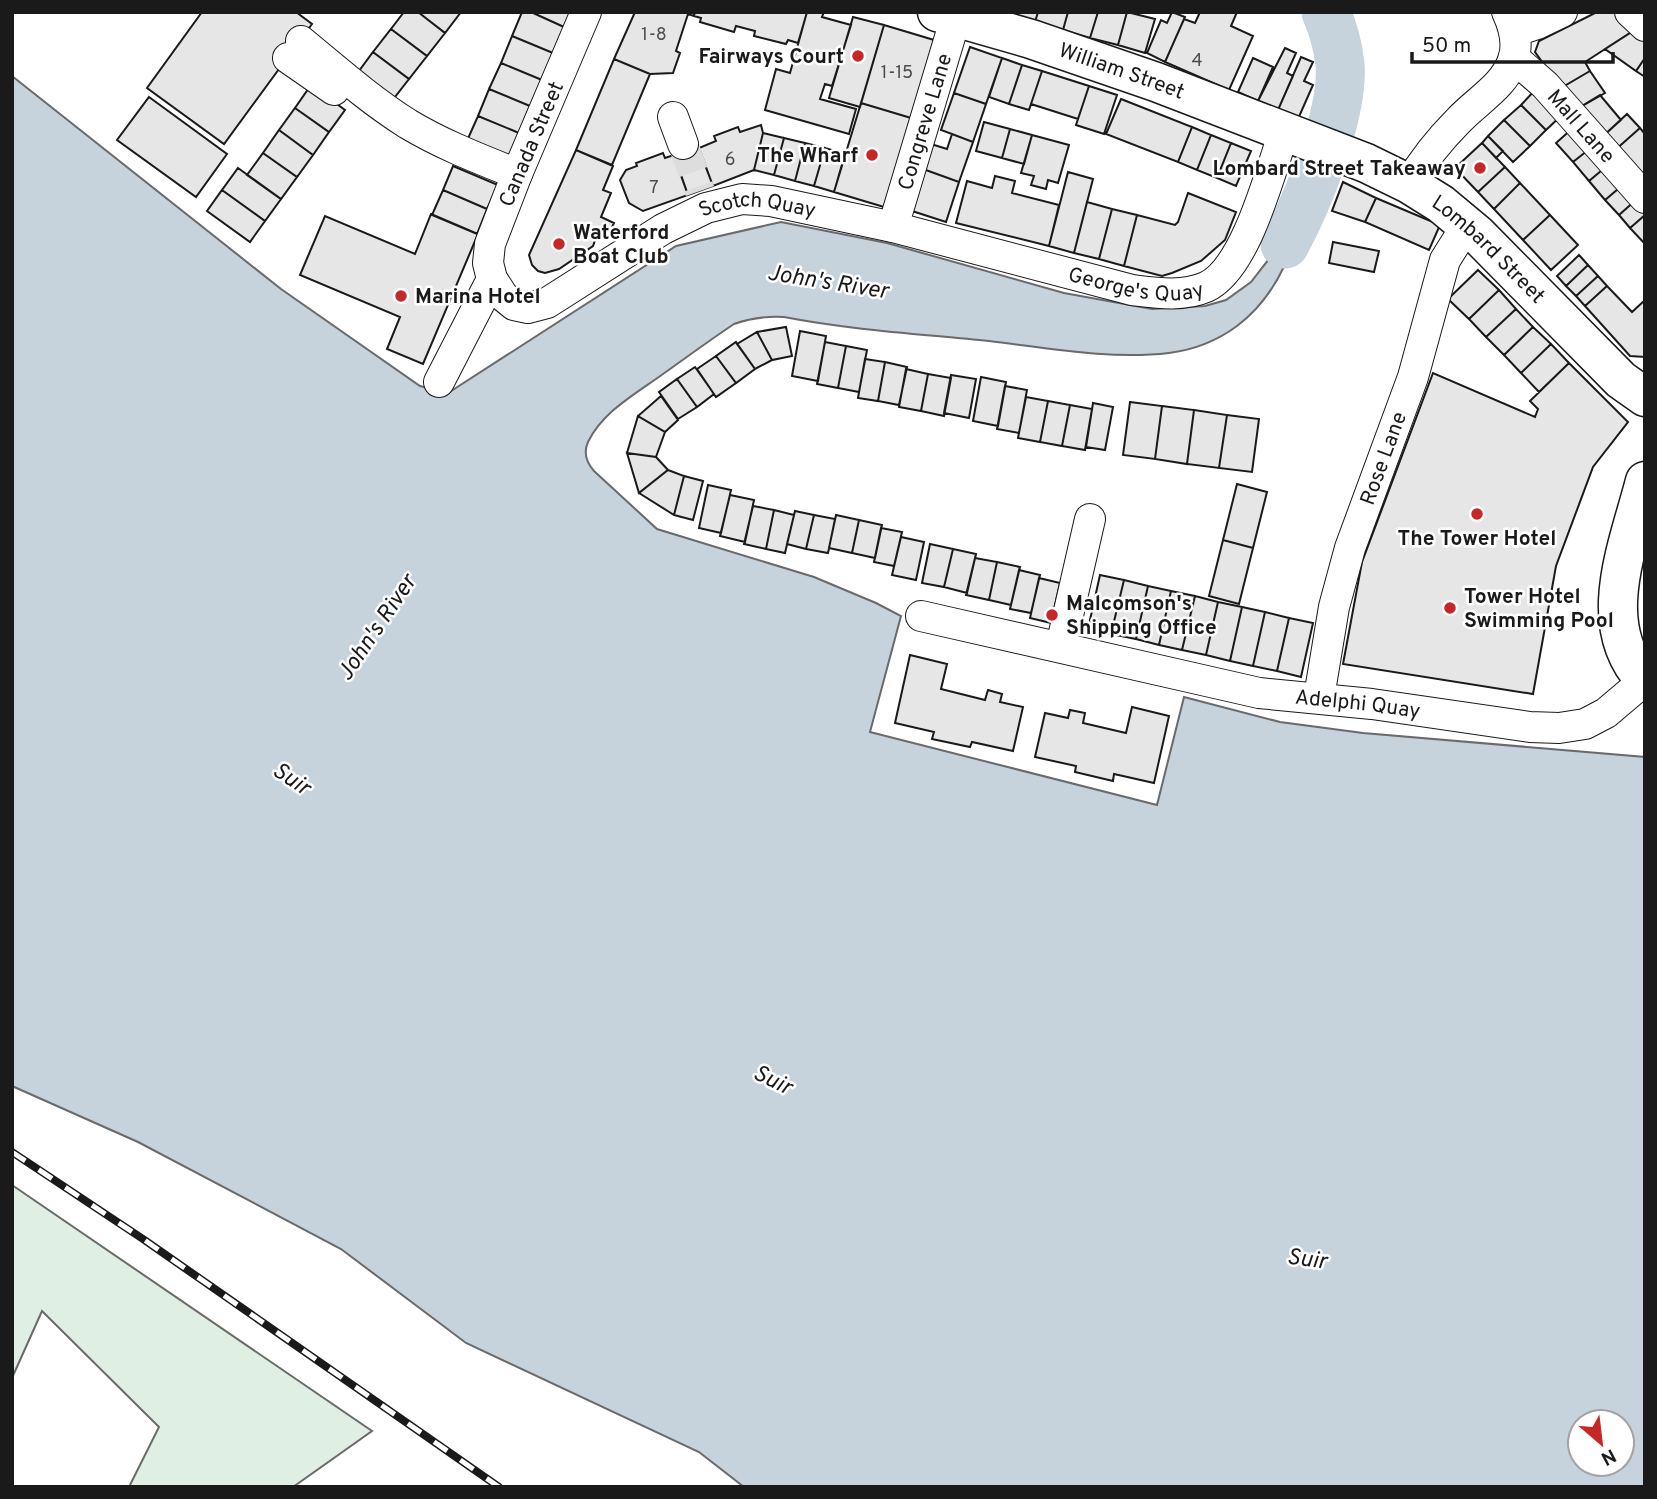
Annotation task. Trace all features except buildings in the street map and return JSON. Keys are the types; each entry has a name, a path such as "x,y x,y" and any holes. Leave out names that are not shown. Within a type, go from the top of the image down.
{"main road":[{"name":"William Street","path":"946,15 1101,63 1294,135"},
{"name":"Lombard Street","path":"1294,135 1409,184 1467,225 1621,380 1645,397"},
{"path":"1645,481 1622,570 1617,608 1622,644 1628,660 1645,680"}],"street":[{"name":"Canada Street","path":"492,279 488,262 490,244 586,12"},
{"path":"1409,184 1434,147 1461,117 1497,84 1512,34 1562,12"},
{"path":"1630,12 1645,26"},
{"name":"Congreve Lane","path":"893,227 946,15"},
{"name":"Mall Lane","path":"1512,34 1545,85 1645,198"},
{"path":"294,49 381,115 517,174"},
{"name":"George's Quay","path":"893,227 1132,289 1172,294 1192,291 1219,279 1238,256 1294,135"},
{"name":"Scotch Quay","path":"492,279 503,296 514,305 537,307 556,298 703,199 755,199 893,227"},
{"name":"Rose Lane","path":"1319,697 1334,607 1350,548 1413,377 1445,260 1467,225"},
{"path":"439,382 492,279"},
{"path":"1061,646 1090,519"},
{"name":"Adelphi Quay","path":"921,616 1259,693 1319,697 1530,727 1573,727 1595,719 1645,680"}],"green space":[{"path":"12,1185 372,1431 293,1487 129,1487 159,1427 42,1311 12,1378"}],"water":[{"name":"Suir","path":"12,76 281,289 420,386 448,393 676,246 781,222 887,243 1064,293 1152,309 1205,306 1226,300 1251,282 1279,246 1312,183 1294,242 1266,296 1237,326 1205,344 1169,353 1102,354 860,328 784,317 753,319 734,324 611,412 588,442 586,458 594,471 657,529 814,577 901,616 870,732 1157,805 1184,697 1280,722 1363,733 1645,757 1645,1487 744,1487 699,1452 466,1343 341,1249 138,1142 12,1086"}],"waterway":[{"name":"John's River","path":"1285,244 1314,181 1336,107 1340,64 1326,12"}],"tunnel":[{"path":"683,144 700,191"}],"railway":[{"path":"12,1152 143,1239 499,1487"}],"place":[{"name":"Fairways Court","path":"858,56"},
{"name":"The Wharf","path":"872,155"},
{"name":"Lombard Street Takeaway","path":"1480,168"},
{"name":"Waterford Boat Club","path":"559,244"},
{"name":"Marina Hotel","path":"401,296"},
{"name":"The Tower Hotel","path":"1477,514"},
{"name":"Tower Hotel Swimming Pool","path":"1450,608"},
{"name":"Malcomson's Shipping Office","path":"1052,615"}]}
